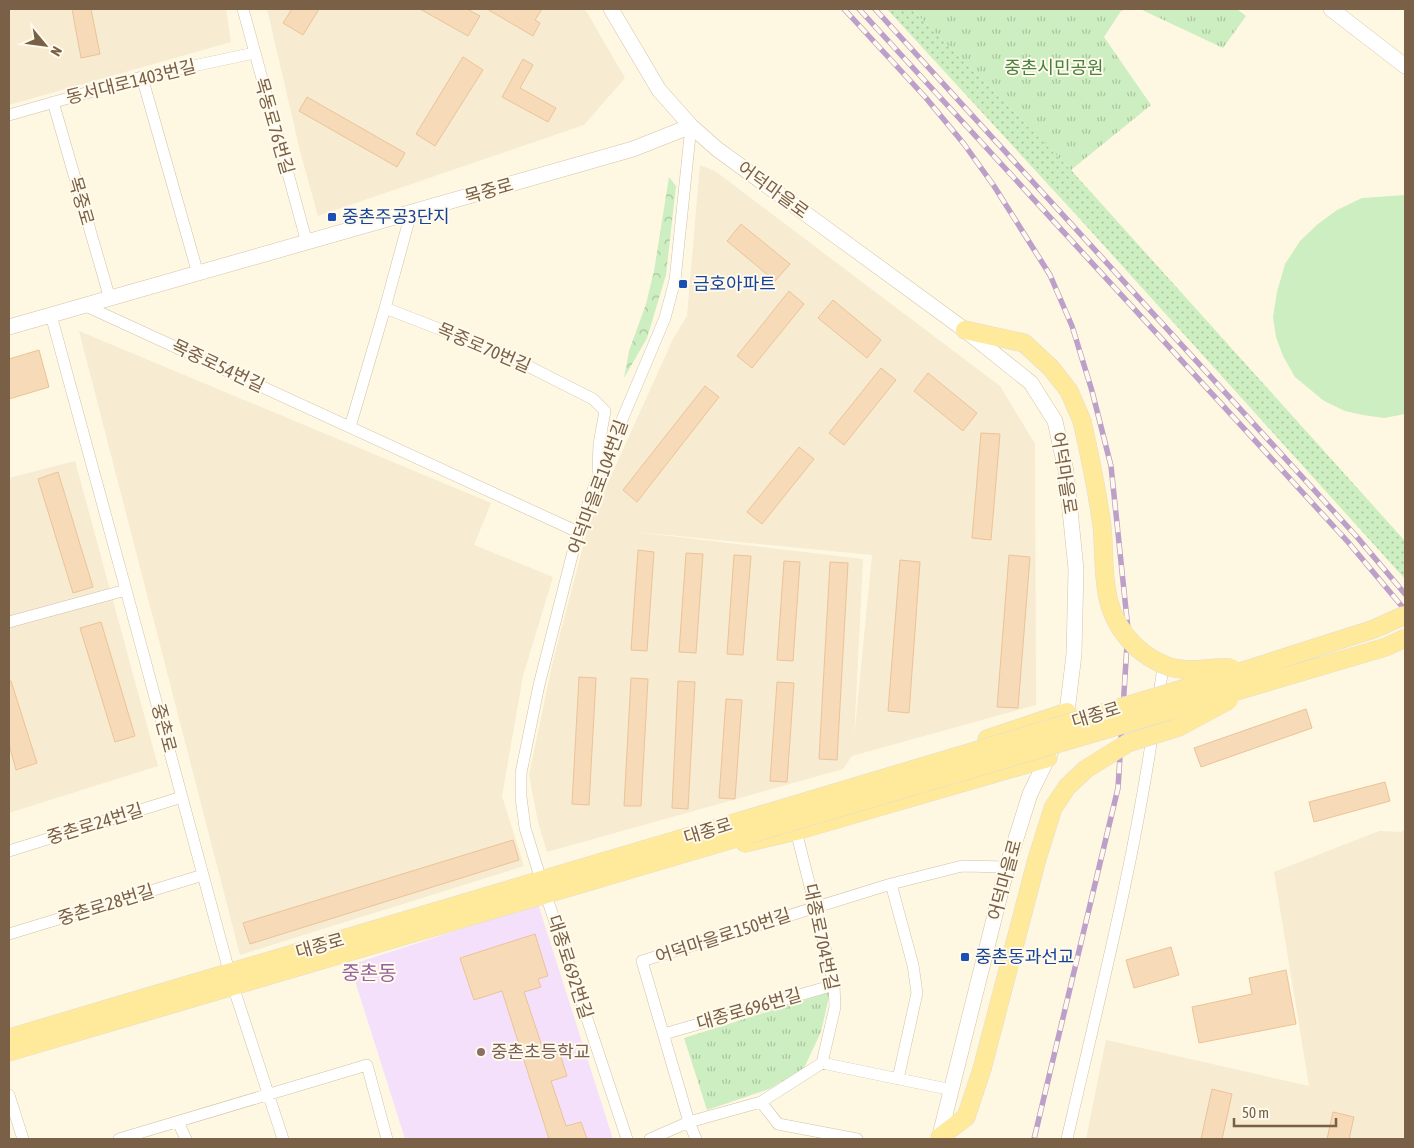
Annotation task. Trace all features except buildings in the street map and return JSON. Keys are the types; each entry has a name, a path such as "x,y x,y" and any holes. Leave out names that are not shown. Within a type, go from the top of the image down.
{"main road":[{"name":"어덕마을로","path":"611,9 659,90 691,126 717,149 965,330 1031,384 1056,421 1066,471 1076,568 1074,654 1067,712 1048,758 1030,794 1007,867 939,1138"},
{"path":"1331,9 1405,66"},
{"name":"목중로","path":"9,327 633,150 691,126"},
{"path":"939,1138 966,1117 982,1069 1040,850 1053,808 1067,787 1086,769 1128,743 1179,727 1216,708 1251,678 1223,667 1191,671 1169,666 1151,659 1123,633 1112,615 1106,588 1103,535 1095,482 1082,421 1069,391 1051,368 1024,343 965,330"},
{"name":"대종로","path":"1251,678 1405,615"},
{"name":"대종로","path":"9,1038 231,979 1251,678 1386,647 1405,638"},
{"path":"1048,758 796,831 739,845 737,830 761,812 852,785 1067,712"},
{"name":"대종로","path":"9,1052 231,979"}],"street":[{"name":"목동로76번길","path":"243,9 307,243"},
{"name":"동서대로1403번길","path":"9,115 142,77 254,53"},
{"path":"142,77 198,274"},
{"name":"목중로","path":"53,102 110,299"},
{"name":"어덕마을로104번길","path":"544,887 525,828 521,797 522,773 539,685 578,532 597,479 665,318 675,280 691,126"},
{"path":"350,427 411,213"},
{"name":"목중로54번길","path":"86,306 578,532"},
{"name":"목중로70번길","path":"385,308 504,354 593,399 605,411 599,444 597,479"},
{"name":"중촌로","path":"51,316 231,979 283,1139"},
{"path":"9,622 126,590"},
{"path":"1066,1139 1129,869 1148,768 1162,674"},
{"name":"중촌로24번길","path":"9,851 182,797"},
{"name":"대종로704번길","path":"796,831 834,985 835,1007 822,1063"},
{"name":"어덕마을로150번길","path":"664,1034 642,961 891,884 962,866 1007,867"},
{"name":"중촌로28번길","path":"9,934 203,875"},
{"path":"891,884 913,965 917,993 898,1079"},
{"name":"대종로692번길","path":"544,887 627,1139"},
{"name":"대종로696번길","path":"664,1034 834,985"},
{"path":"664,1034 689,1122 696,1139"},
{"path":"650,1139 689,1122 761,1102 822,1063 952,1090"},
{"path":"119,1139 367,1065 387,1139"},
{"path":"9,1095 23,1139"},
{"path":"761,1102 778,1124 857,1139"},
{"path":"178,1122 186,1139"}],"shaded area":[{"path":"9,9 226,9 231,42 9,105"},
{"path":"267,9 585,9 625,78 584,125 318,216 301,155"},
{"path":"700,165 715,171 1000,386 1035,444 1036,705 852,756 843,769 547,852 538,822 529,775 552,665 588,527 673,339 687,316","holes":["628,531 872,555 854,739 863,559"]},
{"path":"79,331 491,503 474,545 553,577 523,676 502,796 524,866 240,955"},
{"path":"75,461 158,766 9,813 9,478"},
{"path":"1405,829 1405,1139 1086,1139 1106,1040 1309,1086 1274,872 1379,831 1401,832"},
{"name":"중촌초등학교","path":"538,904 613,1139 405,1139 350,965"}],"green space":[{"path":"887,9 912,9 1071,170 1405,541 1405,579 1079,218"},
{"name":"중촌시민공원","path":"912,9 1128,9 1121,11 1104,37 1151,105 1071,170"},
{"path":"1140,9 1237,9 1246,16 1223,48"},
{"path":"669,177 676,186 666,275 647,338 624,378 629,351 646,304 654,271"},
{"path":"1405,195 1405,414 1384,418 1345,411 1324,401 1295,377 1283,356 1276,337 1273,317 1277,292 1285,264 1300,241 1318,224 1337,210 1362,198"},
{"path":"830,992 821,1032 804,1068 769,1089 707,1110 684,1038"}],"railway":[{"path":"844,9 926,98 964,144 994,186 1050,275 1072,326 1092,391 1111,466 1128,629 1118,788 1034,1139"},
{"path":"859,9 1348,542 1405,610"},
{"path":"875,9 1357,537 1405,594"}],"place":[{"name":"중촌주공3단지","path":"332,217"},
{"name":"금호아파트","path":"683,284"},
{"name":"중촌동과선교","path":"965,957"},
{"name":"중촌초등학교","path":"481,1052"}],"district":[{"name":"중촌동","path":"369,973"}]}
